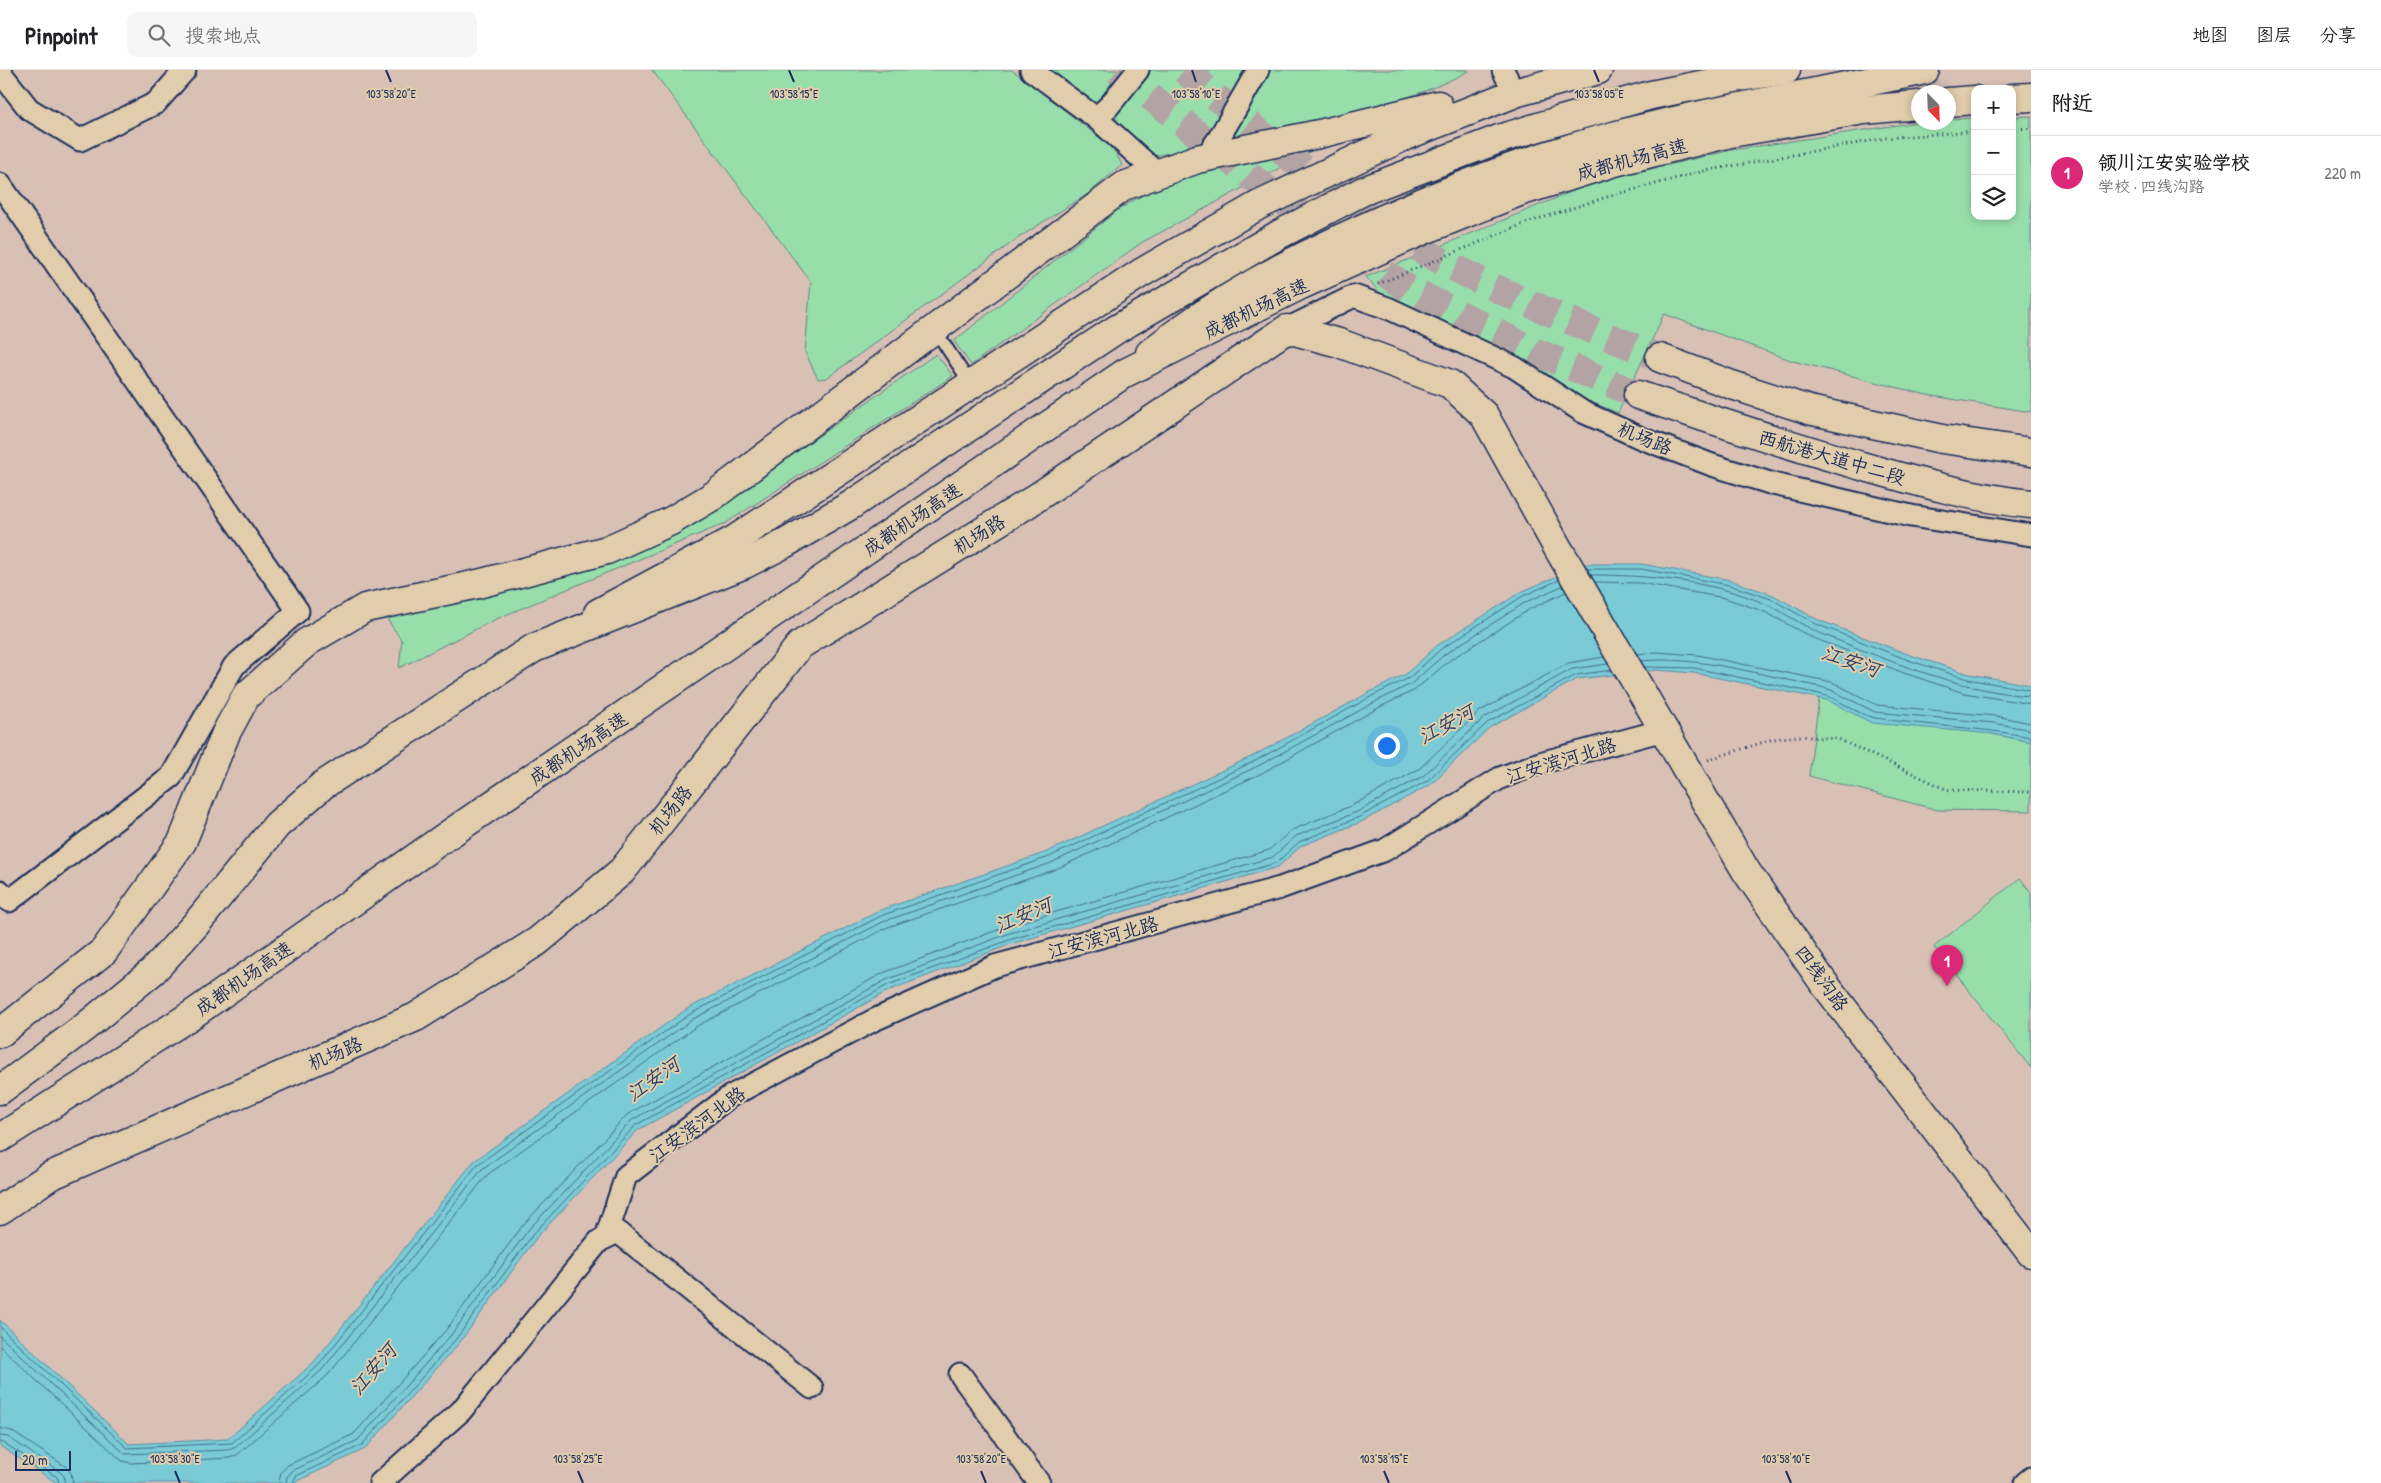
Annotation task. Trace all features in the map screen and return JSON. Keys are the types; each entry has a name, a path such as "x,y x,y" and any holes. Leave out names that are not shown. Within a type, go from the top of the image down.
{"main road":[{"path":"1258,205 1405,136 1518,92 1598,70"},
{"path":"534,648 745,564 784,544 851,505 1117,329 1280,234 1363,191 1481,146 1558,121 1651,95 1786,70"},
{"path":"1126,373 1195,319 1242,289 1294,260 1444,192 1593,142 1677,120 1925,70"},
{"path":"0,1090 85,1027 153,971 196,924 277,825 323,785 534,648 734,540 1142,273 1258,205 1327,161 1368,138 1438,105 1514,73"},
{"path":"2016,98 2031,97"},
{"path":"1956,101 1971,100"},
{"path":"0,1033 104,951 182,842 226,734 246,696 307,642 365,608 478,584 606,550 671,521 713,496 1124,186 1205,158 1319,134 1438,105"},
{"name":"成都机场高速","path":"0,1138 193,1014 448,835 1126,373 1352,262 1464,213 1535,186 1607,164 1731,133 1864,110 1911,106"},
{"name":"机场路","path":"0,1210 50,1176 416,1017 538,941 622,871 800,645 1288,329"},
{"name":"四线沟路","path":"1288,329 1339,344 1450,384 1484,415 1556,545 1746,871 1823,982 2031,1254"},
{"name":"西航港大道中二段","path":"1660,358 1732,385 1808,410 1942,439 2031,452"},
{"name":"西航港大道中二段","path":"1638,395 1748,433 1876,470 1926,483 2031,504"}],"street":[{"path":"0,72 28,109 80,140 156,104 185,70"},
{"path":"1031,70 1096,118 1158,174"},
{"path":"1096,118 1109,106 1138,70"},
{"path":"1205,158 1219,138 1258,70"},
{"path":"0,184 298,611 234,666 171,777 9,901 0,892"},
{"name":"机场路","path":"1288,329 1354,296 1390,309 1514,367 1583,412 1641,438 1712,465 1774,484 1911,516 2031,535"},
{"name":"江安滨河北路","path":"606,1237 626,1176 729,1097 874,1020 995,966 1307,879 1385,850 1500,778 1540,763 1664,730"},
{"path":"380,1483 461,1411 599,1241 618,1232 812,1388"},
{"path":"960,1374 1039,1483"},
{"path":"2025,1483 2031,1478"}],"lane":[{"path":"935,330 964,374"}],"path":[{"path":"2016,129 2031,128"},
{"path":"1354,296 1526,223 1610,196 1704,171 1886,138 1971,131"},
{"path":"1686,767 1773,739 1798,736 1838,738 1948,790 2031,792"}],"green space":[{"path":"652,70 1012,70 1113,148 1122,165 1089,193 1018,238 827,378 818,379 805,352 811,282"},
{"path":"1047,70 1132,70 1098,104"},
{"path":"1145,70 1249,70 1225,114 1211,134 1198,143 1183,149 1152,156 1119,125 1115,115 1127,94"},
{"path":"1269,70 1469,71 1441,84 1383,105 1323,120 1232,138 1233,130 1262,74"},
{"path":"2031,116 2031,412 1927,395 1793,361 1664,314 1618,413 1579,397 1525,360 1382,295 1366,277 1595,182 1732,150 1911,123 1911,130 1956,130 1956,119 1971,118 1971,220 2016,220 2016,117"},
{"path":"1315,146 1313,150 1141,243 971,365 954,341 1118,210 1151,190 1199,172"},
{"path":"936,354 953,376 726,523 496,619 399,668 402,641 383,613 694,523"},
{"path":"1819,698 2031,742 2031,811 1938,810 1809,776"},
{"path":"2020,878 2031,892 2031,1068 1934,947"}],"water":[{"name":"江安河","path":"1585,564 1641,564 1730,580 1773,595 1818,620 1910,655 1969,674 2031,685 2031,742 1993,734 1872,723 1827,700 1694,673 1656,670 1577,679 1489,728 1430,785 1361,822 1301,846 1278,867 1014,943 890,990 638,1130 537,1237 460,1342 365,1449 293,1483 57,1483 0,1446 0,1320 129,1444 228,1439 314,1362 474,1161 687,1009 881,910 1047,852 1253,756 1406,674 1438,645 1521,592"}],"tunnel":[{"path":"1117,70 1264,187 1334,239 1409,289 1536,352 1638,395"},
{"path":"1184,70 1323,183 1405,240 1512,296 1660,358"}],"place":[{"name":"领川江安实验学校","path":"1947,986"}]}
